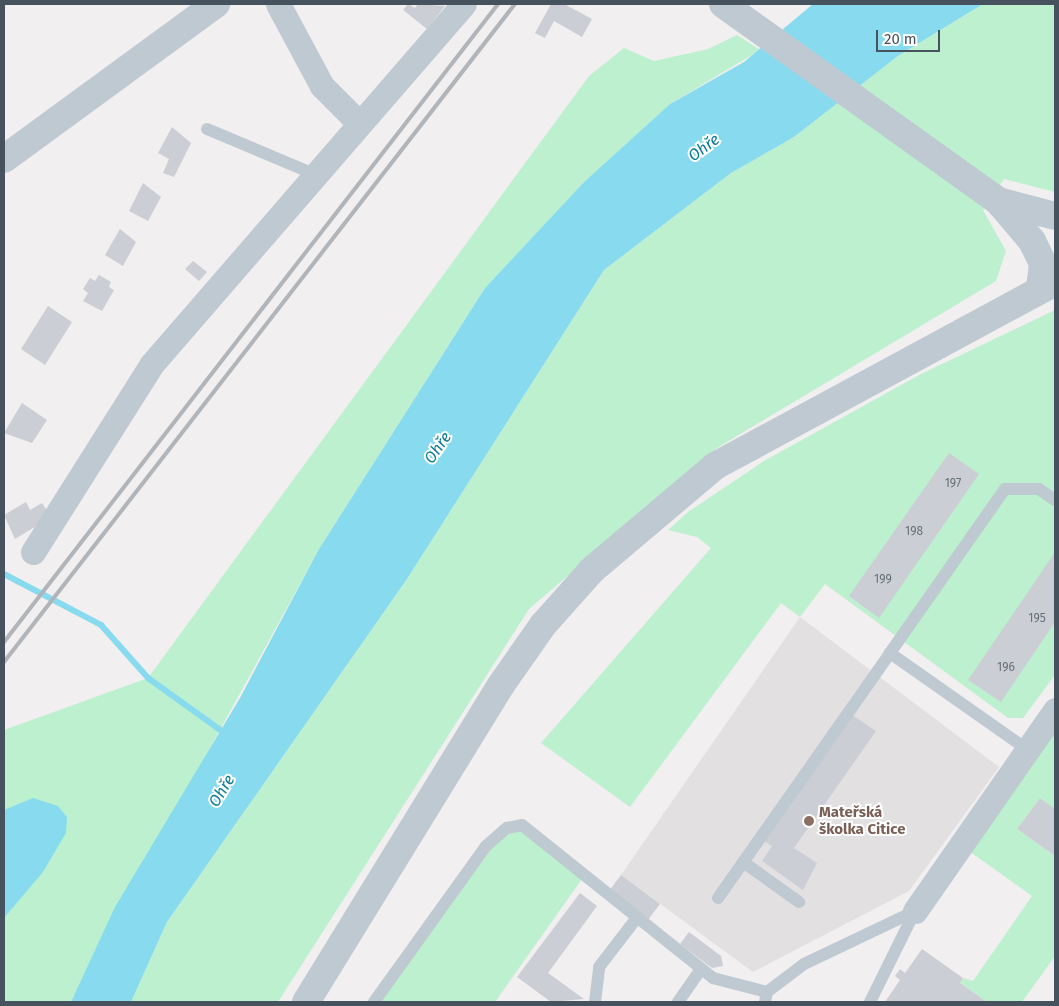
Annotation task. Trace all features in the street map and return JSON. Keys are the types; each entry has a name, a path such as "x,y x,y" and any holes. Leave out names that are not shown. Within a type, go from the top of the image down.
{"street":[{"path":"4,159 216,4"},
{"path":"278,4 322,86 358,122"},
{"path":"32,552 151,365 358,122 464,4"},
{"path":"306,1002 501,685 544,625 592,570 715,466 1048,285 1043,264 1032,241 996,198 727,7"},
{"path":"996,198 1055,216"},
{"path":"915,911 1055,710"}],"lane":[{"path":"207,130 314,174"},
{"path":"718,898 1005,489 1039,489 1055,500"},
{"path":"890,653 1028,750"},
{"path":"374,1002 486,846 507,828 530,828 636,919 701,969 725,983 766,997 804,964 915,911"},
{"path":"743,862 798,902"},
{"path":"870,1002 915,911"},
{"path":"596,1002 599,967 636,919"},
{"path":"678,1002 701,969"}],"shaded area":[{"name":"Mateřská školka Citice","path":"800,617 999,767 909,891 753,972 621,875"}],"green space":[{"path":"983,4 1055,4 1055,192 1004,179 983,210 1006,251 996,281 717,448 529,609 278,1002 131,1002 167,922 407,579 604,270 731,173 794,137 898,56"},
{"path":"737,35 760,50 670,104 584,182 485,288 319,549 71,1002 4,1002 4,730 148,678 589,76 624,48 654,61 708,49"},
{"path":"1055,310 1055,675 1023,718 1008,718 825,584 800,617 781,603 630,807 541,743 711,548 697,537 668,530 688,512 764,461 921,374"},
{"path":"1055,728 1055,809 1040,798 1017,829 1055,856 1055,956 1022,1002 987,1002 960,983 963,978 973,981 1032,896 969,851"},
{"path":"521,830 582,879 495,1002 380,1002 500,837"}],"water":[{"name":"Ohře","path":"813,4 983,4 898,56 794,137 731,173 604,270 407,579 167,922 131,1002 71,1002 115,907 240,698 319,549 485,288 584,182 670,104 744,62"},
{"path":"33,798 58,806 67,817 66,833 43,872 4,918 4,810"}],"building":[{"path":"408,4 415,8 418,4 445,6 427,29 403,10"},
{"path":"551,4 564,4 592,19 582,37 554,21 545,38 535,33"},
{"path":"172,127 191,143 174,177 163,173 169,159 158,153"},
{"path":"143,183 161,197 148,221 129,211"},
{"path":"120,229 136,242 123,266 105,255"},
{"path":"193,261 207,272 199,281 185,269"},
{"path":"99,275 111,282 109,287 114,290 102,311 83,301 88,293 83,289 90,278 95,281"},
{"path":"48,306 72,322 45,365 21,349"},
{"path":"22,403 47,420 32,443 4,433"},
{"path":"949,453 979,474 879,618 849,596"},
{"path":"26,502 30,510 42,503 51,517 15,539 4,515"},
{"path":"1055,552 1055,622 1001,702 968,680"},
{"path":"852,715 876,731 794,848 817,863 803,890 762,861 772,846 764,841"},
{"path":"1040,798 1055,809 1055,856 1017,829"},
{"path":"621,875 660,904 648,920 609,891"},
{"path":"580,893 597,906 548,973 584,999 551,1002 517,977"},
{"path":"689,932 721,956 723,966 712,968 680,944"},
{"path":"922,949 963,978 960,983 987,1002 885,1002 900,980 895,976 900,969 905,973"}],"waterway":[{"path":"4,574 101,625 148,678 226,734"}],"railway":[{"path":"4,642 498,4"},
{"path":"4,662 515,4"}],"place":[{"name":"Mateřská školka Citice","path":"809,821"}]}
